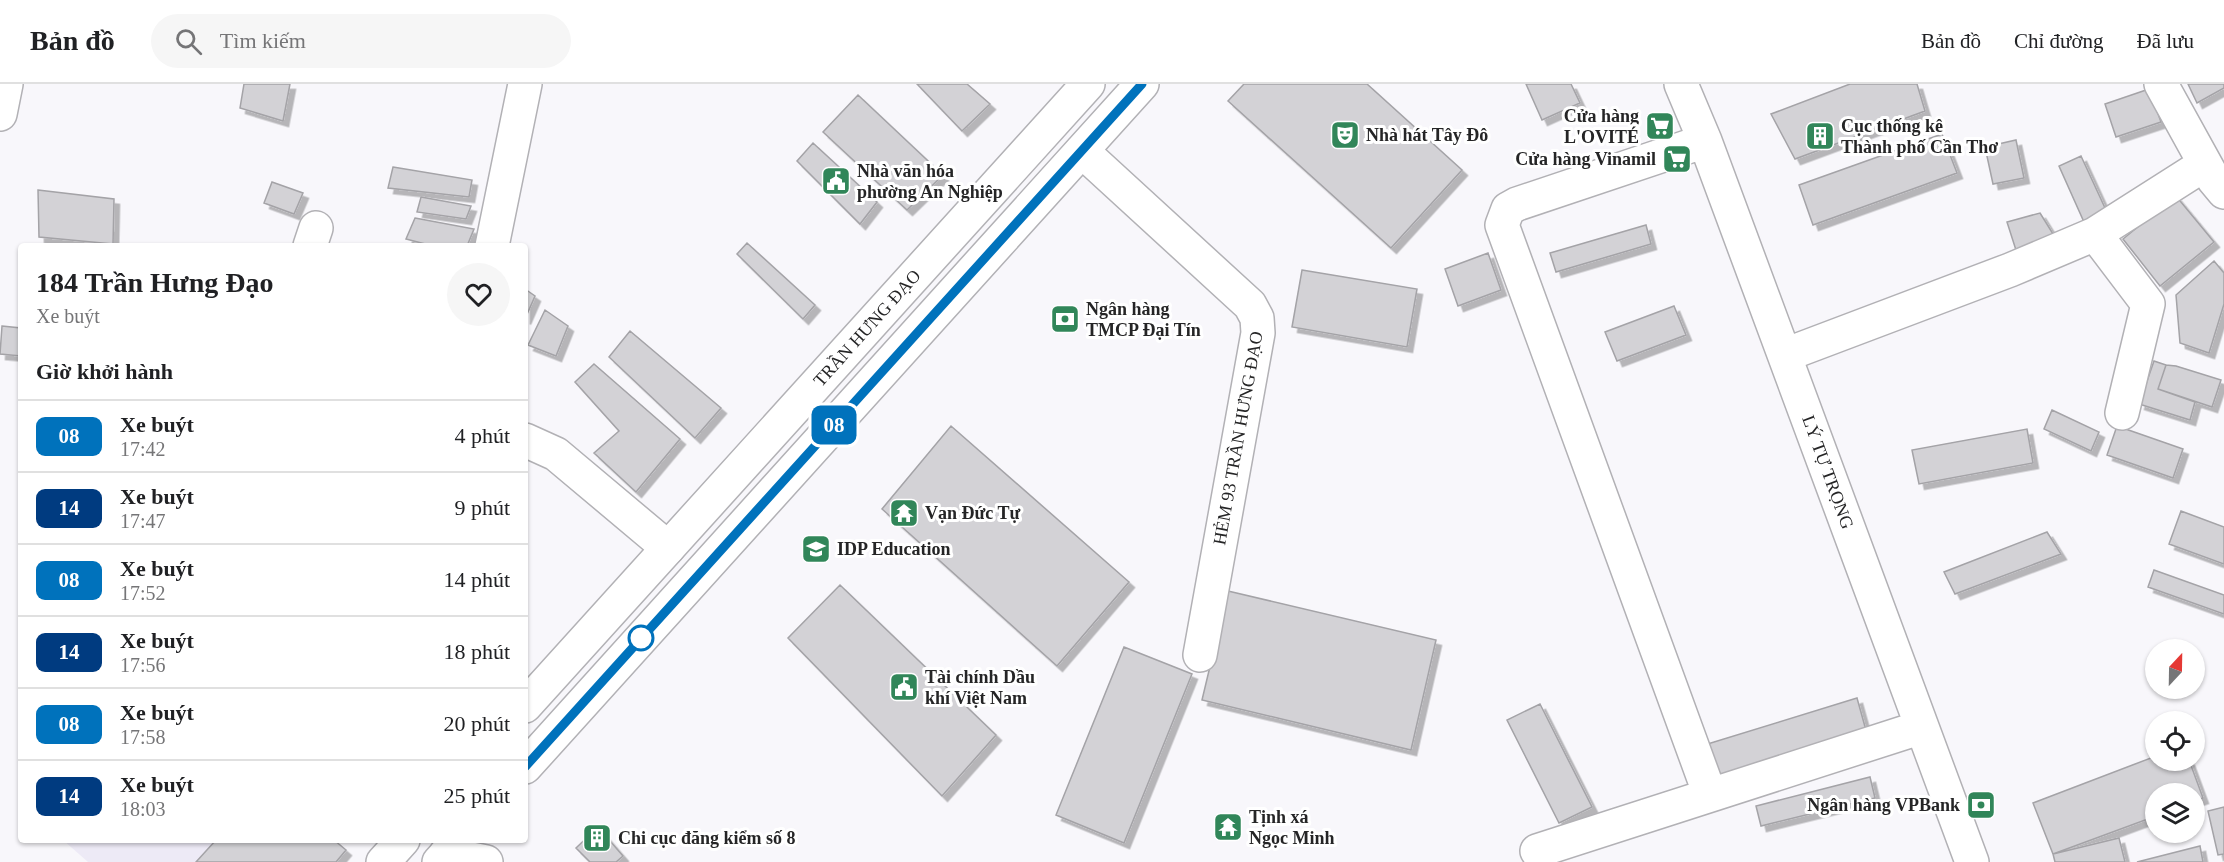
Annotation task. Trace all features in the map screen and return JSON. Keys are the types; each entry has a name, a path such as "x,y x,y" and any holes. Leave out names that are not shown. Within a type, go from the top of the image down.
{"main road":[{"path":"0,114 6,84"},
{"path":"493,243 525,84"},
{"name":"TRẦN HƯNG ĐẠO","path":"528,703 1088,84"},
{"path":"528,764 1142,84"},
{"name":"LÝ TỰ TRỌNG","path":"1681,84 1705,141 1972,862"},
{"path":"1785,355 2010,270 2217,179 2161,84"},
{"path":"1705,141 1517,204 1509,209 1502,225 1710,795"},
{"name":"HẺM 93 TRẦN HƯNG ĐẠO","path":"1082,151 1250,305 1257,318 1258,333 1200,655"},
{"path":"2095,234 2148,304 2122,412"},
{"path":"528,441 556,454 668,548"},
{"path":"1537,851 1922,727"},
{"path":"383,862 400,843"},
{"path":"448,852 486,862"}],"shaded area":[{"path":"66,843 338,843 346,850 336,862 88,862"}],"building":[{"path":"244,84 290,84 283,121 240,108"},
{"path":"917,84 967,84 990,104 962,131"},
{"name":"Nhà hát Tây Đô","path":"1244,84 1367,84 1462,170 1391,248 1228,101"},
{"path":"1526,84 1571,84 1580,103 1542,120"},
{"name":"Cục thống kê Thành phố Cần Thơ","path":"1850,84 1917,84 1925,111 1795,159 1771,114"},
{"path":"2188,84 2224,84 2224,88 2197,103"},
{"path":"2149,89 2161,122 2116,137 2105,104"},
{"path":"858,95 943,175 907,210 823,132"},
{"path":"1942,134 1957,173 1813,225 1799,185"},
{"path":"2016,140 2024,178 1993,184 1985,147"},
{"name":"Nhà văn hóa phường An Nghiệp","path":"813,143 877,202 860,224 797,161"},
{"path":"2081,156 2111,221 2088,231 2059,166"},
{"path":"393,167 472,180 469,197 388,188"},
{"path":"272,182 303,193 294,214 264,203"},
{"path":"38,190 114,199 113,243 39,237"},
{"path":"2176,196 2214,242 2160,286 2123,239"},
{"path":"421,197 471,206 466,219 417,212"},
{"path":"2040,213 2063,250 2023,272 2007,222"},
{"path":"415,218 474,229 468,243 421,243 406,239"},
{"path":"1646,225 1651,244 1556,272 1550,253"},
{"path":"747,243 815,305 803,319 737,254"},
{"path":"1488,253 1501,290 1458,306 1445,269"},
{"path":"2214,261 2224,273 2224,304 2209,353 2180,343 2176,295"},
{"path":"1302,270 1417,289 1407,347 1292,327"},
{"path":"528,291 535,296 528,312"},
{"path":"1674,306 1686,335 1617,361 1605,332"},
{"path":"545,310 568,326 556,356 528,345"},
{"path":"2,326 18,328 18,356 0,354"},
{"path":"630,331 721,408 695,438 609,357"},
{"path":"2154,361 2166,365 2158,389 2195,402 2190,420 2139,404"},
{"path":"594,364 680,439 636,492 594,453 619,431 575,382"},
{"path":"2166,365 2221,380 2212,407 2158,389"},
{"path":"2052,410 2099,432 2091,451 2044,429"},
{"path":"951,426 1129,582 1057,666 882,509"},
{"path":"2117,426 2183,449 2173,478 2107,455"},
{"path":"2027,429 2033,463 1919,484 1912,450"},
{"path":"2181,511 2224,527 2224,564 2169,544"},
{"path":"2047,532 2061,554 1955,594 1944,572"},
{"path":"2154,570 2224,595 2224,614 2148,587"},
{"name":"Tài chính Dầu khí Việt Nam","path":"840,585 996,735 942,796 788,638"},
{"path":"1228,591 1436,640 1411,750 1202,700"},
{"path":"1124,647 1192,674 1124,843 1056,815"},
{"path":"1857,698 1867,734 1714,786 1701,746"},
{"path":"1540,704 1592,807 1559,823 1507,720"},
{"path":"2145,760 2145,771 2193,771 2197,783 2145,783 2145,820 2053,854 2033,803"},
{"path":"1870,777 1875,798 1761,826 1756,806"},
{"path":"2224,807 2224,854 2218,855 2208,811"},
{"name":"Chi cục đăng kiểm số 8","path":"598,827 623,856 616,862 590,862 576,848"},
{"path":"2119,838 2125,862 2055,862 2053,854"},
{"path":"213,843 338,843 346,850 336,862 196,862"},
{"path":"2200,846 2203,862 2137,862"}],"bus line":[{"name":"08","path":"528,764 1142,84"}],"place":[{"name":"Cửa hàng L'OVITÉ","path":"1660,126"},
{"name":"Nhà hát Tây Đô","path":"1345,135"},
{"name":"Cục thống kê Thành phố Cần Thơ","path":"1820,136"},
{"name":"Cửa hàng Vinamil","path":"1677,159"},
{"name":"Nhà văn hóa phường An Nghiệp","path":"836,181"},
{"name":"Ngân hàng TMCP Đại Tín","path":"1065,319"},
{"name":"Vạn Đức Tự","path":"904,513"},
{"name":"IDP Education","path":"816,549"},
{"name":"Tài chính Dầu khí Việt Nam","path":"904,687"},
{"name":"Ngân hàng VPBank","path":"1981,805"},
{"name":"Tịnh xá Ngọc Minh","path":"1228,827"},
{"name":"Chi cục đăng kiểm số 8","path":"597,838"}]}
